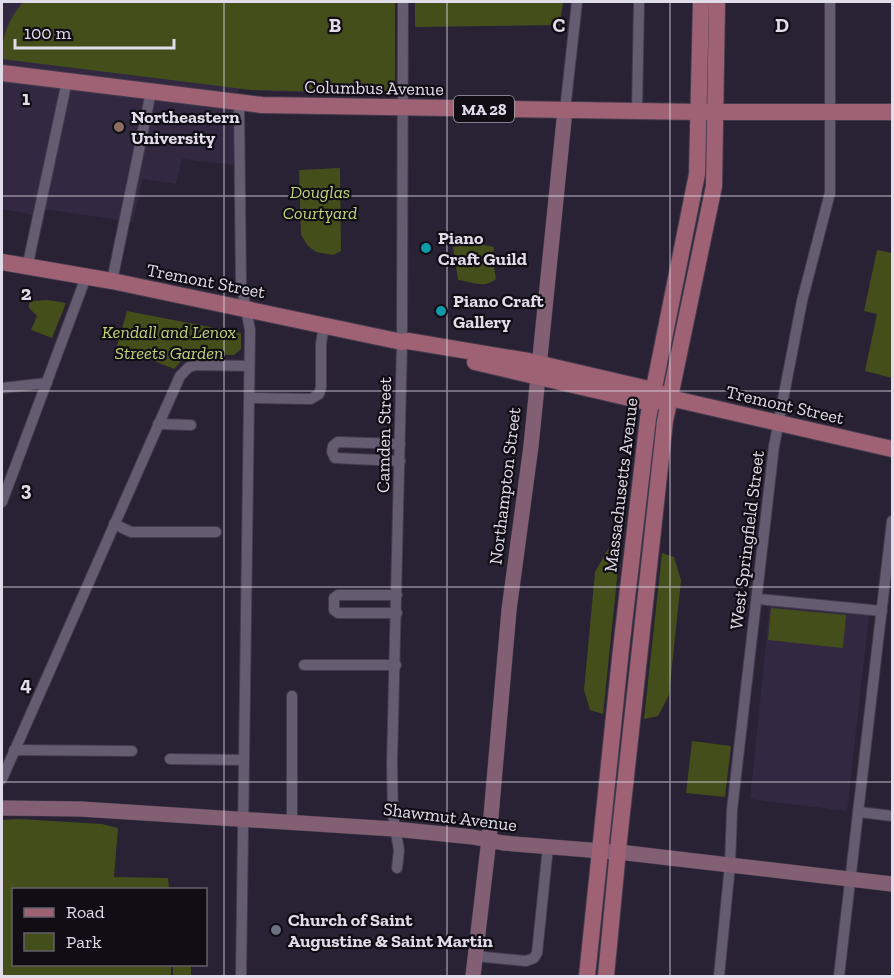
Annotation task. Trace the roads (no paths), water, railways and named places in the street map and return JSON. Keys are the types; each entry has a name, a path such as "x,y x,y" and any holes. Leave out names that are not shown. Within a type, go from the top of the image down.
{"main road":[{"name":"Massachusetts Avenue","path":"587,976 609,852 665,422 714,186 701,2"},
{"name":"Massachusetts Avenue","path":"606,976 609,852 622,638 652,396 696,183 708,112 717,2"},
{"name":"Columbus Avenue","path":"2,73 239,103 315,107 892,112"},
{"name":"Northampton Street","path":"473,976 489,839 508,610 531,446 566,110"},
{"name":"Tremont Street","path":"2,262 245,308 402,342 406,345 670,398 892,449"},
{"name":"Shawmut Avenue","path":"2,808 81,808 394,829 548,848 609,852 892,884"}],"street":[{"name":"Camden Street","path":"397,868 399,850 394,829 392,764 402,342 403,2"},
{"name":"Northampton Street","path":"566,110 577,2"},
{"path":"637,111 639,2"},
{"name":"West Springfield Street","path":"719,976 730,865 732,810 773,457 802,301 830,193 831,2"},
{"path":"27,268 67,81"},
{"path":"112,282 151,92"},
{"path":"239,103 241,283 250,330 241,976"},
{"path":"2,502 6,478 47,383 86,277"},
{"path":"250,398 311,399 319,394 324,326"},
{"path":"2,779 180,376 189,367 204,364 249,366"},
{"path":"2,388 47,383"},
{"path":"158,424 191,424"},
{"path":"400,444 338,442 333,446 332,452 335,458 400,461"},
{"path":"839,976 860,812 892,521"},
{"path":"114,524 131,532 216,532"},
{"path":"397,595 338,595 334,598 334,610 338,613 397,613"},
{"path":"758,599 882,611"},
{"path":"304,665 396,665"},
{"path":"292,696 292,821"},
{"path":"14,750 132,751"},
{"path":"171,759 244,760"},
{"path":"860,812 892,816"},
{"path":"475,956 526,962 534,958 537,953 548,848"}],"place":[{"name":"Northeastern University","path":"119,127"},
{"name":"Piano Craft Guild","path":"426,248"},
{"name":"Piano Craft Gallery","path":"441,311"},
{"name":"Church of Saint Augustine & Saint Martin","path":"276,930"}],"park label":[{"name":"Douglas Courtyard","path":"320,202"},
{"name":"Kendall and Lenox Streets Garden","path":"169,342"}]}
